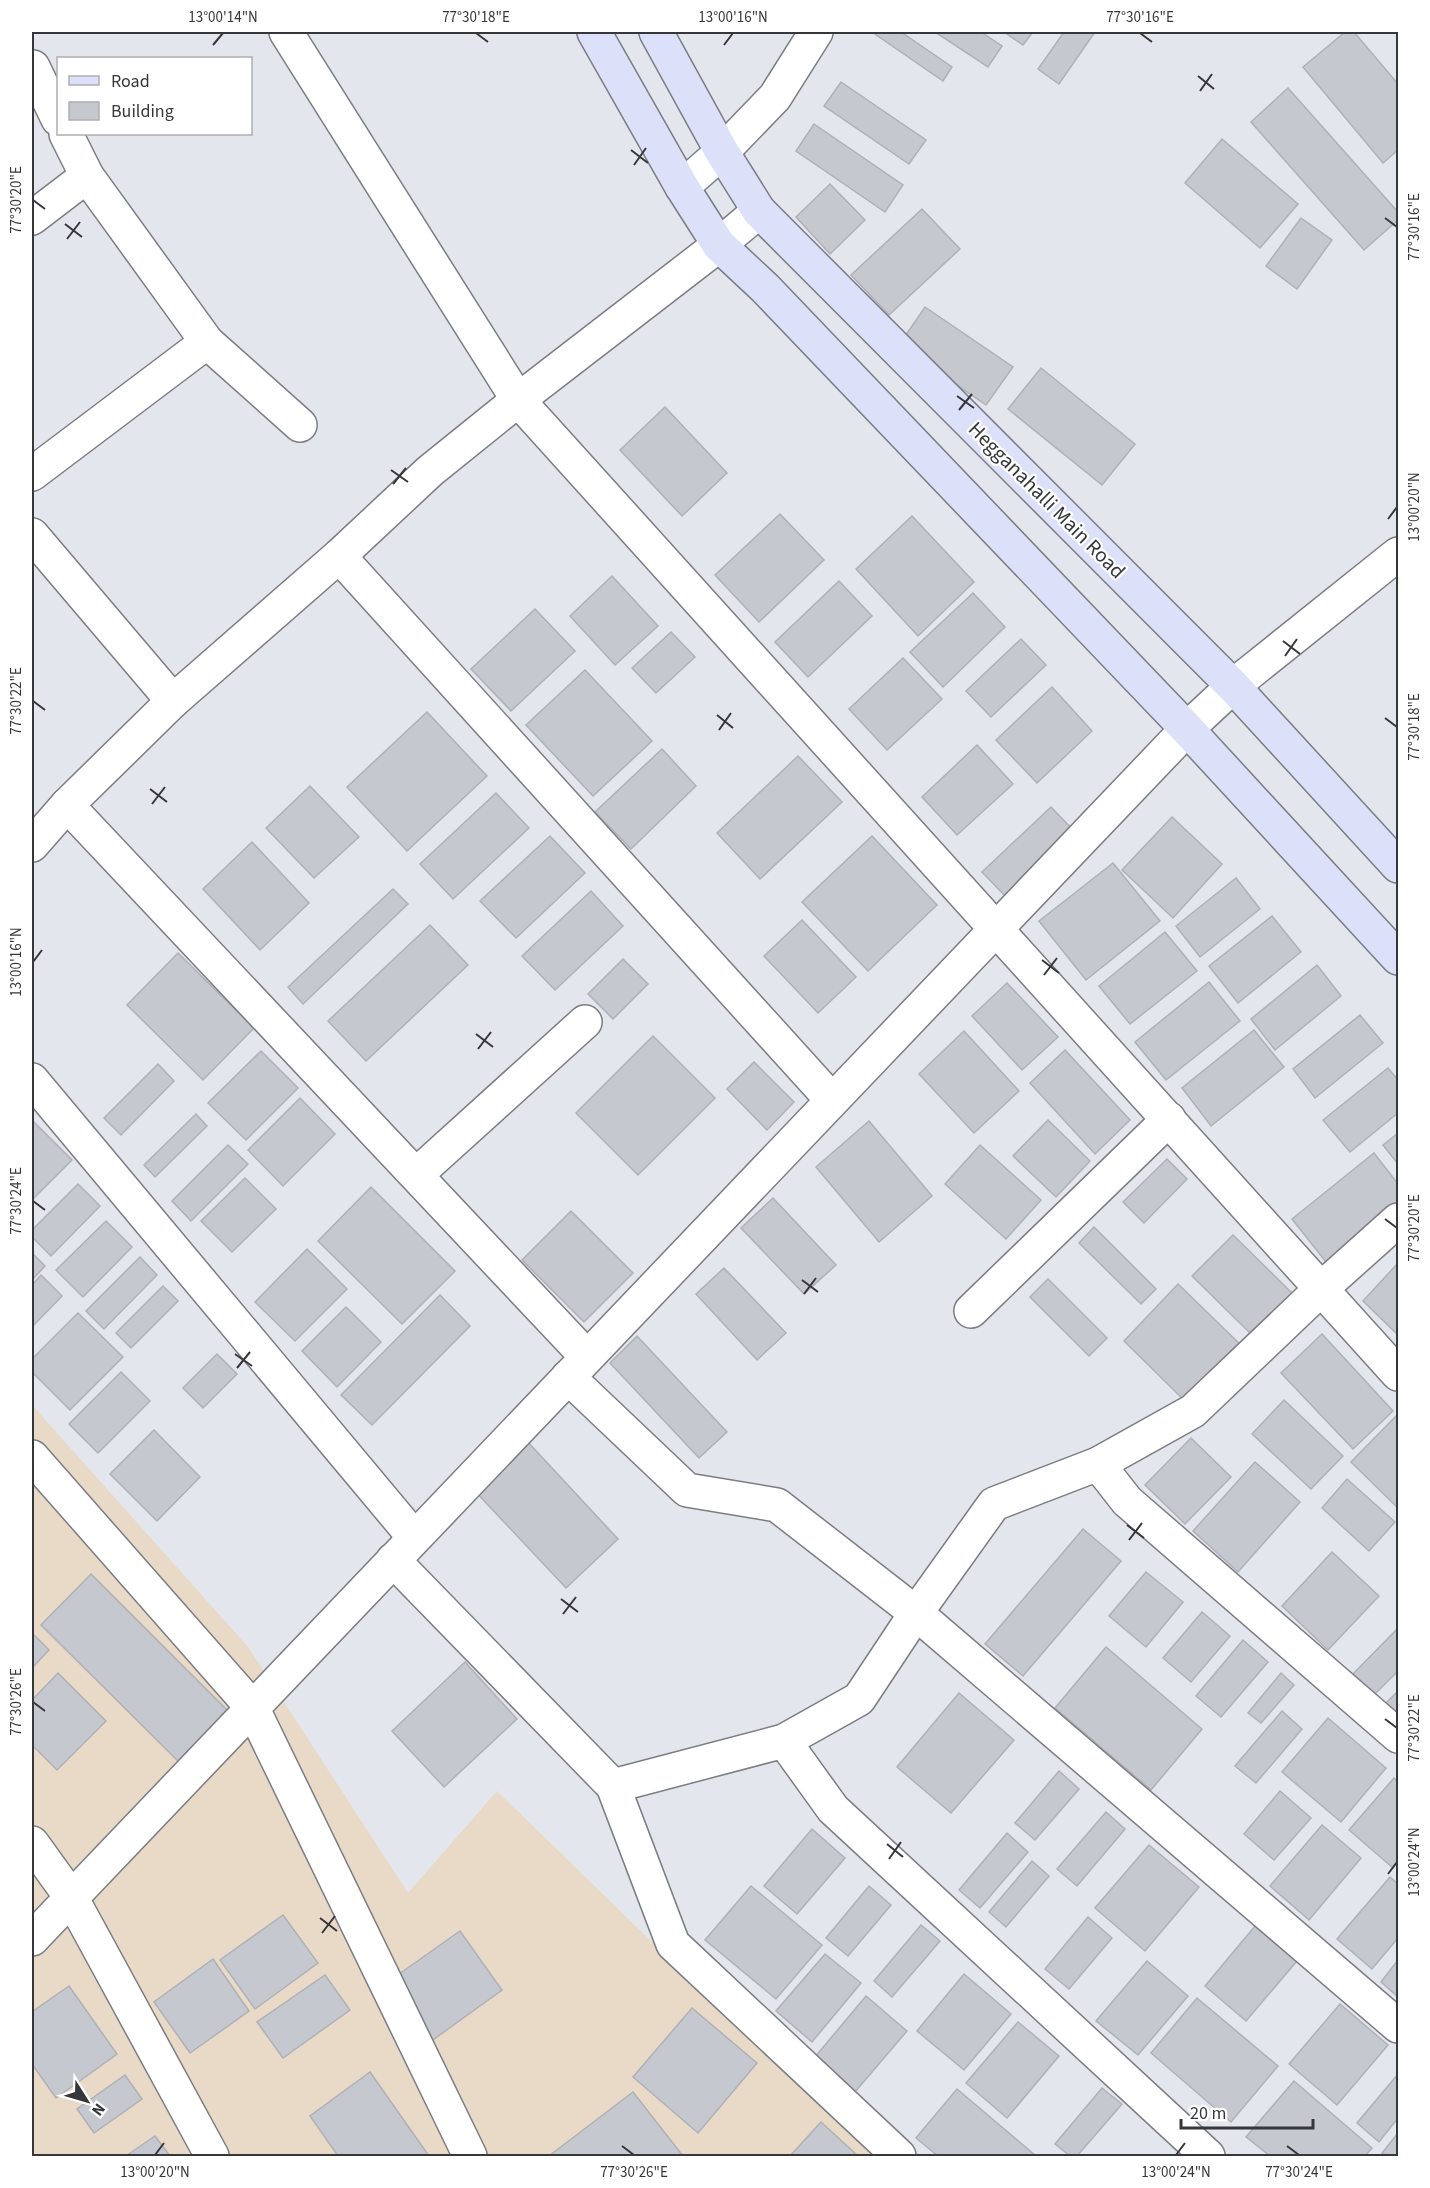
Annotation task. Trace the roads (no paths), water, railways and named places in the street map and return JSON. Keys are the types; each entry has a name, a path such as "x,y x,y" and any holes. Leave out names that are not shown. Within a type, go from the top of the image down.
{"main road":[{"path":"594,32 682,187 719,245 765,288 1187,729 1398,958"},
{"name":"Hegganahalli Main Road","path":"656,32 722,152 759,211 1233,686 1398,866"}],"street":[{"path":"286,32 518,400 1398,1374"},
{"path":"682,187 722,152 775,97 816,32"},
{"path":"33,67 57,117"},
{"path":"66,135 87,176 207,342 300,425"},
{"path":"32,218 87,176"},
{"path":"32,845 67,805 173,701 339,556 430,471 719,245 759,211"},
{"path":"32,474 207,342"},
{"path":"34,543 173,701"},
{"path":"32,1939 1187,729 1233,686 1398,554"},
{"path":"339,556 832,1100"},
{"path":"67,805 416,1176 578,1367 687,1490 777,1505 916,1613 1398,2026"},
{"path":"416,1176 585,1022"},
{"path":"32,1080 404,1549 613,1786 673,1944 899,2157"},
{"path":"971,1311 1169,1119"},
{"path":"613,1786 784,1742 859,1699 916,1613 994,1504 1098,1464 1193,1411 1322,1288 1398,1220"},
{"path":"32,1457 252,1707 470,2157"},
{"path":"1098,1464 1127,1501 1398,1736"},
{"path":"784,1742 833,1809 1208,2157"},
{"path":"32,1843 71,1897 212,2157"}]}
